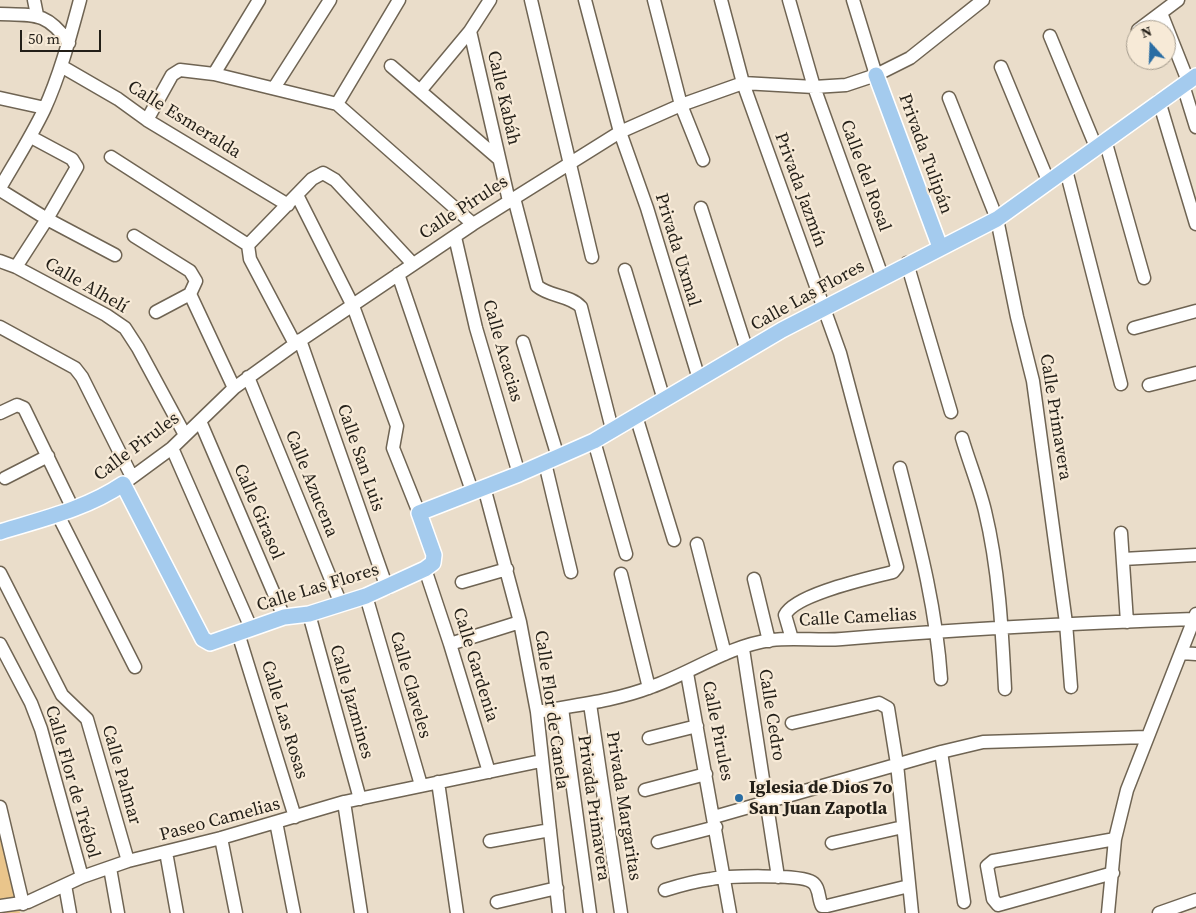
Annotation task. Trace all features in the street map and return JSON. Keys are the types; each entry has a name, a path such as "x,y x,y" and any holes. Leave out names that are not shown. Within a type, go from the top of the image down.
{"main road":[{"name":"Privada Tulipán","path":"876,75 940,247"},
{"name":"Calle Las Flores","path":"419,513 520,474 594,441 782,330 825,309 882,276 997,219 1189,80"},
{"name":"Calle Las Flores","path":"128,480 206,642 214,642 284,617 309,614 366,596 387,588 430,564"},
{"name":"Calle Pirules","path":"2,528 58,514 103,498 128,480"},
{"path":"419,513 430,564"}],"street":[{"path":"34,0 37,15"},
{"path":"80,0 69,43 45,108 0,189 47,219 115,254"},
{"path":"214,74 259,0"},
{"path":"274,88 330,0"},
{"path":"337,104 400,0"},
{"path":"420,91 470,31 490,0"},
{"path":"531,0 592,258"},
{"name":"Privada Uxmal","path":"585,0 620,132 647,208 699,379"},
{"path":"654,0 681,105 703,160"},
{"path":"721,0 743,83"},
{"name":"Calle del Rosal","path":"789,0 814,87 882,276"},
{"path":"853,0 876,75"},
{"name":"Calle Pirules","path":"128,480 172,448 234,388 297,342 473,224 620,132 681,105 743,83 814,87 846,85 876,75 910,58 983,0"},
{"path":"1151,20 1178,0"},
{"path":"1160,13 1189,80 1196,127"},
{"path":"0,14 37,15 48,19 69,43"},
{"name":"Calle Kabáh","path":"470,31 499,159 537,286 544,292 572,301 580,307 612,429"},
{"path":"1050,36 1100,144 1144,278"},
{"name":"Calle Esmeralda","path":"60,66 118,99 147,120 288,205"},
{"path":"391,66 499,159"},
{"path":"1001,67 1049,183"},
{"path":"147,120 175,72 180,70 214,74 337,104 473,224"},
{"name":"Privada Jazmín","path":"743,83 840,353 897,567 893,572 833,588 793,605 785,615 792,639"},
{"path":"0,98 45,108"},
{"name":"Calle Primavera","path":"949,98 997,219 1017,317 1033,381 1066,623 1071,687"},
{"path":"1159,101 1196,224"},
{"path":"16,267 76,170 77,163 72,158 30,137"},
{"path":"111,157 248,245 250,259 297,342"},
{"path":"1066,170 1121,384"},
{"path":"248,245 317,175 323,173 335,180 413,264"},
{"path":"297,195 353,306 397,426 393,448 419,513"},
{"path":"701,208 746,351"},
{"path":"134,236 190,271 193,290 234,388"},
{"name":"Calle Acacias","path":"455,237 476,328 520,474"},
{"name":"Calle Alhelí","path":"0,261 16,267 106,315 125,328 138,348 185,435"},
{"path":"908,263 951,412"},
{"path":"625,270 664,400"},
{"name":"Calle Flor de Canela","path":"398,274 478,489 506,569 520,622 537,712 559,913"},
{"path":"156,312 193,290"},
{"path":"1134,328 1196,311"},
{"path":"0,327 75,368 82,377 128,480"},
{"name":"Calle San Luis","path":"297,342 387,588"},
{"path":"523,342 551,460 571,572"},
{"path":"1149,385 1196,373"},
{"name":"Calle Azucena","path":"248,377 341,604"},
{"path":"0,412 20,405 24,408 73,508"},
{"path":"636,416 674,540"},
{"name":"Calle Girasol","path":"200,422 284,617"},
{"path":"962,438 985,510 994,556 1002,628 1005,689"},
{"path":"594,441 626,554"},
{"name":"Calle Las Rosas","path":"172,448 244,631 295,818"},
{"path":"5,478 48,456"},
{"path":"900,468 927,572 937,630 941,679"},
{"path":"58,514 135,667"},
{"path":"1121,533 1127,622"},
{"path":"697,544 725,654"},
{"path":"1123,560 1196,555"},
{"name":"Calle Gardenia","path":"430,564 450,644 489,772"},
{"path":"462,582 506,569"},
{"name":"Calle Palmar","path":"0,573 62,695 87,719 128,861"},
{"path":"621,574 649,688"},
{"path":"754,579 769,640"},
{"name":"Calle Claveles","path":"366,596 421,785"},
{"name":"Calle Jazmines","path":"309,614 360,798"},
{"path":"1108,913 1115,839 1127,790 1195,617"},
{"name":"Calle Camelias","path":"537,712 590,704 649,688 687,673 725,654 769,640 839,639 937,630 1002,628 1066,623 1127,622 1195,617"},
{"path":"450,644 520,622"},
{"name":"Calle Flor de Trébol","path":"0,644 31,702 41,729 82,877"},
{"name":"Calle Cedro","path":"743,649 778,877"},
{"path":"1181,653 1196,654"},
{"name":"Calle Pirules","path":"687,673 730,913"},
{"path":"792,723 879,703 884,704 890,713 912,913"},
{"name":"Privada Margaritas","path":"590,704 622,913"},
{"name":"Privada Primavera","path":"562,708 590,913"},
{"path":"649,738 697,726"},
{"path":"658,842 715,822 767,800 983,742 1147,737"},
{"path":"941,752 964,902"},
{"name":"Paseo Camelias","path":"0,906 27,906 82,877 128,861 295,818 344,802 541,761"},
{"path":"645,790 706,774"},
{"path":"438,782 457,913"},
{"path":"344,802 361,913"},
{"path":"0,807 27,906"},
{"path":"276,822 294,913"},
{"path":"832,843 903,826"},
{"path":"490,841 550,830"},
{"path":"221,838 236,913"},
{"path":"1113,873 998,905 993,899 987,866 993,861 1115,839"},
{"path":"166,852 177,913"},
{"path":"110,868 118,913"},
{"path":"665,890 692,882 724,878 778,877 809,880 814,883 822,906 909,886"},
{"path":"65,885 70,913"},
{"path":"497,902 557,888"},
{"path":"1159,913 1196,900"}],"shaded area":[{"path":"0,831 20,913 0,913"}],"place":[{"name":"Iglesia de Dios 7o San Juan Zapotla","path":"739,798"}]}
